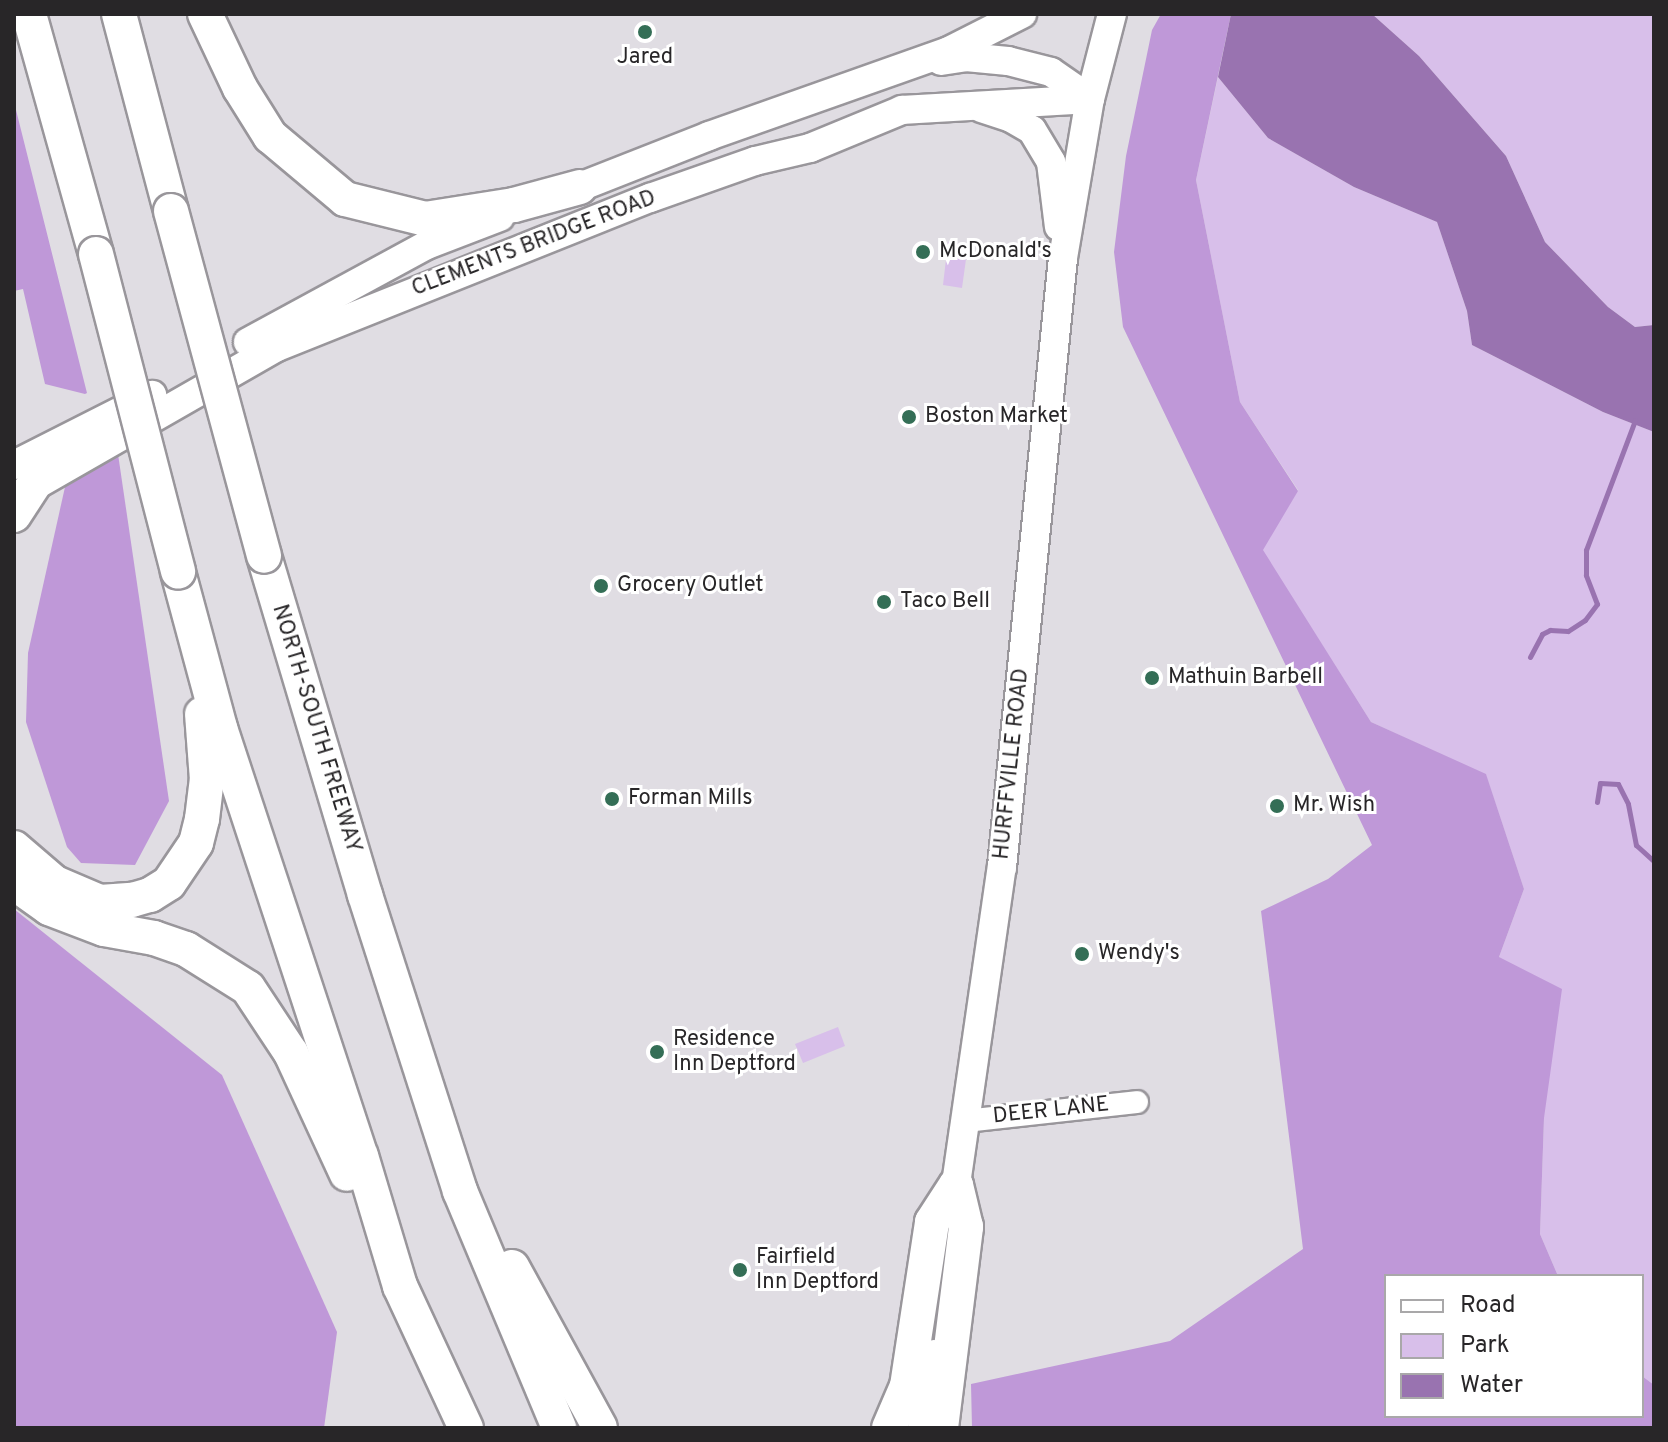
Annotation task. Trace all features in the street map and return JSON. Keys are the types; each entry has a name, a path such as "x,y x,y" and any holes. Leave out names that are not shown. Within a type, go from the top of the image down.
{"highway":[{"path":"29,14 96,254 220,728 361,1156 400,1286"},
{"name":"NORTH-SOUTH FREEWAY","path":"119,14 264,556 365,895 460,1191 559,1428"},
{"path":"205,14 240,88 270,136 345,199 425,219 514,205 580,187"},
{"path":"14,515 20,483"},
{"path":"15,856 75,894 100,902 116,902 150,895 169,883 196,843 207,780 203,720 178,572"},
{"path":"15,856 49,908 104,929 154,938 186,949 248,988 291,1053 466,1428"},
{"path":"889,1428 907,1386 932,1222 956,1185"},
{"path":"941,1428 966,1227 956,1185"},
{"path":"460,1191 513,1268 600,1428"}],"main road":[{"name":"CLEMENTS BRIDGE ROAD","path":"20,483 181,380 427,245 709,136 908,65 993,31 1022,14"},
{"path":"1090,99 1112,14"},
{"name":"CLEMENTS BRIDGE ROAD","path":"908,65 966,57 1008,61 1051,72 1090,99"},
{"name":"CLEMENTS BRIDGE ROAD","path":"20,483 277,347 640,202 755,161 810,148 902,110 1090,99"},
{"name":"HURFFVILLE ROAD","path":"922,1428 1015,751 1038,482 1063,258 1090,99"},
{"path":"969,104 1011,118 1032,130 1051,162 1063,258"}],"street":[{"name":"DEER LANE","path":"965,1121 1137,1102"}],"green space":[{"path":"1372,14 1654,14 1654,325 1635,327 1608,307 1545,242 1506,156 1419,56"},
{"path":"1218,77 1268,138 1354,187 1437,222 1467,311 1472,345 1603,412 1654,432 1654,1385 1644,1378 1644,1274 1557,1274 1540,1234 1544,1118 1499,957 1524,889 1486,775 1371,722 1262,550 1298,490 1240,402 1196,180"},
{"path":"948,242 968,245 962,288 943,285"},
{"path":"838,1027 845,1046 803,1063 795,1044"}],"shaded area":[{"path":"1161,14 1231,14 1196,180 1240,402 1298,491 1263,550 1371,722 1486,774 1524,889 1499,957 1562,989 1544,1118 1540,1234 1557,1274 1384,1274 1384,1418 1644,1418 1644,1378 1654,1385 1654,1428 972,1428 971,1384 1170,1341 1303,1249 1261,911 1328,879 1372,845 1123,327 1114,252 1126,156 1152,30"},
{"path":"14,102 85,394 45,384 23,289 14,291"},
{"path":"118,454 169,801 135,865 81,863 67,847 26,722 28,653 65,487"},
{"path":"14,909 222,1075 337,1332 324,1428 14,1428"}],"water":[{"path":"1231,14 1372,14 1419,56 1506,156 1545,242 1608,307 1635,327 1654,325 1654,432 1603,412 1472,345 1467,311 1437,222 1354,187 1268,138 1218,77"}],"waterway":[{"path":"1530,657 1542,634 1550,630 1568,631 1585,620 1597,604 1586,575 1586,550 1635,420"},
{"path":"1597,802 1600,783 1618,784 1628,804 1636,845 1654,861"}],"place":[{"name":"Jared","path":"645,32"},
{"name":"McDonald's","path":"923,252"},
{"name":"Boston Market","path":"909,417"},
{"name":"Grocery Outlet","path":"601,586"},
{"name":"Taco Bell","path":"884,602"},
{"name":"Mathuin Barbell","path":"1152,678"},
{"name":"Forman Mills","path":"612,799"},
{"name":"Mr. Wish","path":"1277,806"},
{"name":"Wendy's","path":"1082,954"},
{"name":"Residence Inn Deptford","path":"657,1052"},
{"name":"Fairfield Inn Deptford","path":"740,1270"}]}
